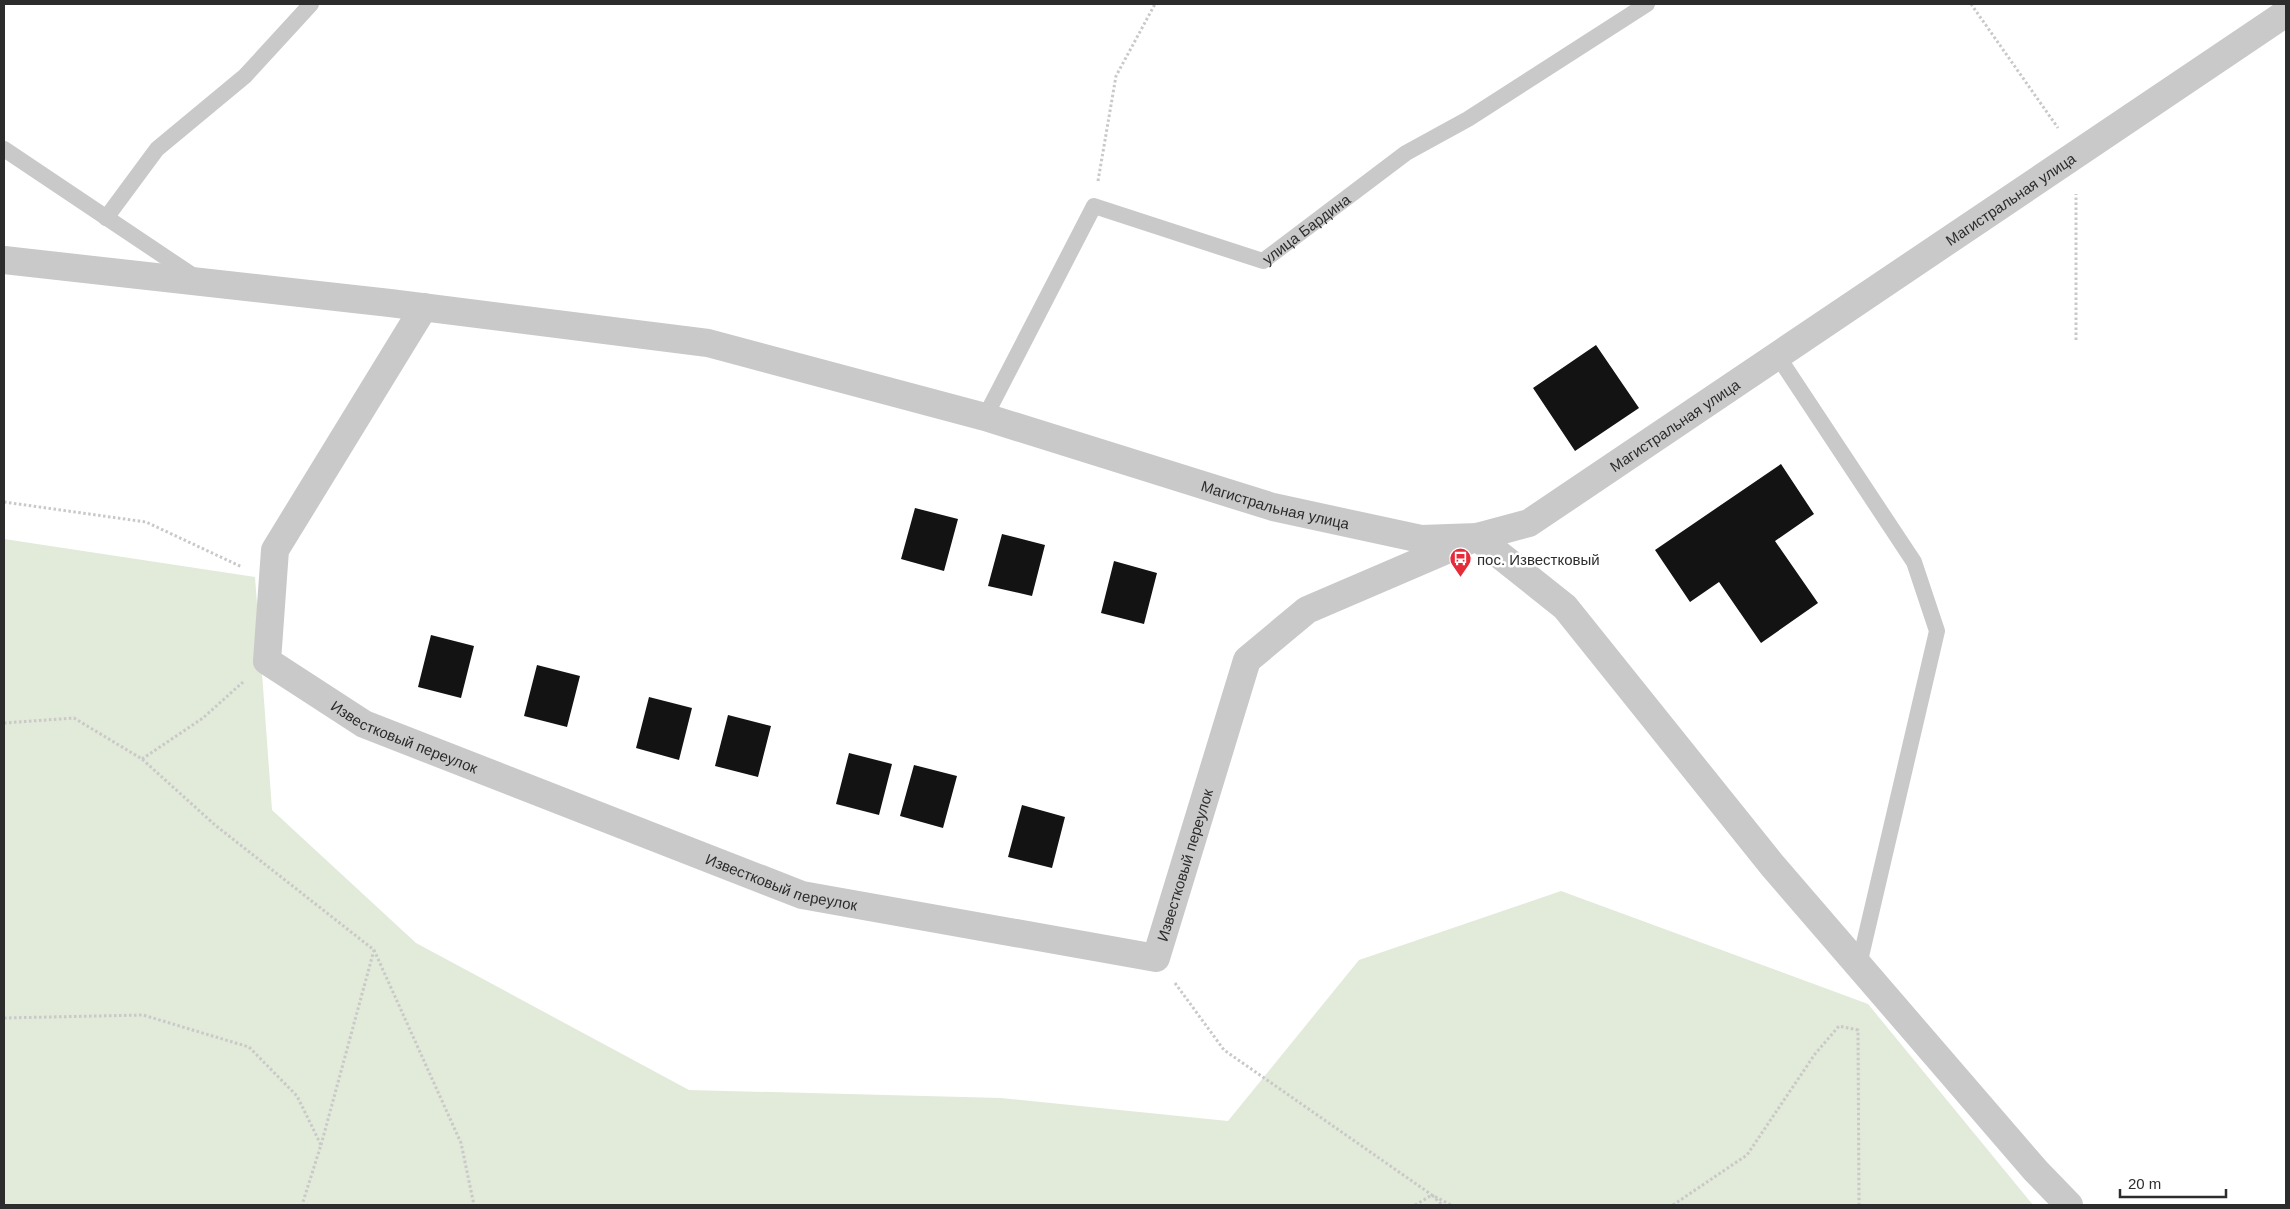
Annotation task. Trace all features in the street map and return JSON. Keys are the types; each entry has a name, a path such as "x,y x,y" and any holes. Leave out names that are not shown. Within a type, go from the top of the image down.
{"street":[{"name":"Магистральная улица","path":"4,260 424,308 708,343 985,417 1273,507 1421,539 1477,537 1529,523 2286,13"},
{"path":"267,661 275,550 424,308"},
{"path":"1477,537 1565,608 1772,865 2036,1171 2069,1205"},
{"name":"Известковый переулок","path":"267,661 364,724 802,895 1156,958 1247,660 1307,610 1477,537"}],"lane":[{"path":"106,218 157,149 245,76 311,4"},
{"name":"улица Бардина","path":"1094,206 1263,261 1406,153 1468,119 1647,4"},
{"path":"4,150 202,282"},
{"path":"985,417 1094,206"},
{"path":"1777,355 1914,562 1937,631 1859,965"}],"path":[{"path":"1094,206 1116,76 1155,4"},
{"path":"4,502 146,522 273,582"},
{"path":"142,758 204,718 267,661"},
{"path":"4,723 74,718 142,758 215,825 374,950 461,1142 474,1205"},
{"path":"302,1205 321,1145 374,950"},
{"path":"1156,958 1224,1050 1432,1195 1451,1205"},
{"path":"4,1018 143,1015 249,1047 297,1096 321,1145"},
{"path":"1673,1205 1747,1154 1815,1054 1839,1026 1858,1030 1859,1205"},
{"path":"1415,1205 1432,1195"},
{"path":"1432,1195 1442,1205"}],"green space":[{"path":"4,539 255,577 272,810 416,943 689,1090 1001,1098 1228,1121 1359,960 1561,891 1868,1004 2033,1205 4,1205"}],"building":[{"path":"1596,345 1639,408 1575,451 1533,388"},
{"path":"1781,464 1814,514 1775,541 1818,603 1761,643 1719,582 1690,602 1655,550"},
{"path":"915,508 958,519 944,571 901,559"},
{"path":"1002,534 1045,545 1032,596 988,586"},
{"path":"1114,561 1157,573 1144,624 1101,613"},
{"path":"431,635 474,646 461,698 418,687"},
{"path":"537,665 580,676 567,727 524,716"},
{"path":"649,697 692,708 679,760 636,748"},
{"path":"728,715 771,726 758,777 715,766"},
{"path":"849,753 892,764 879,815 836,804"},
{"path":"914,765 957,776 943,828 900,816"},
{"path":"1022,805 1065,817 1052,868 1008,857"}],"place":[{"name":"пос. Известковый","path":"1461,578"}]}
